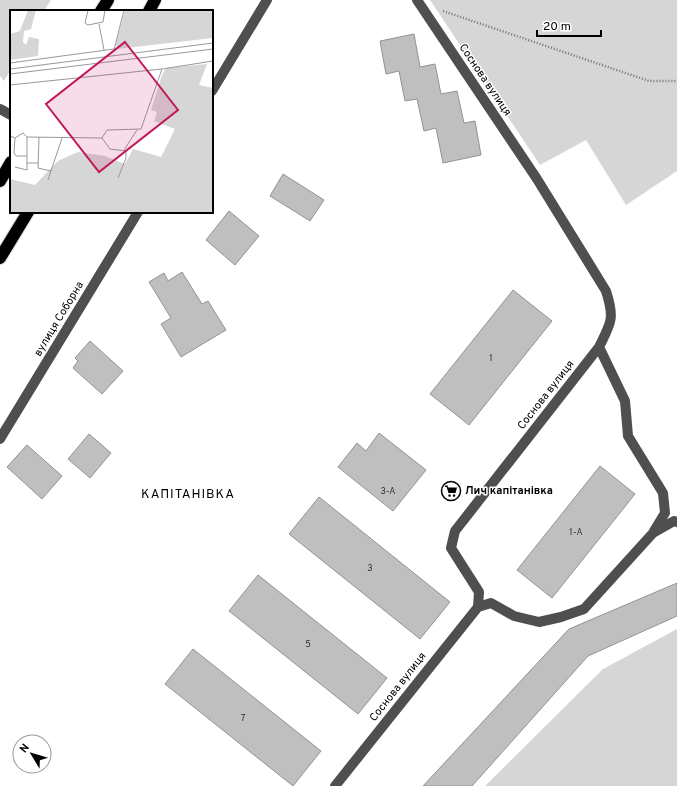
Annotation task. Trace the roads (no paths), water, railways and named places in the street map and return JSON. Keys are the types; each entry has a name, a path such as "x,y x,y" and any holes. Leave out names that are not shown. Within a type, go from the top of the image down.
{"highway":[{"path":"102,10 108,0"},
{"path":"150,10 155,0"},
{"path":"0,181 10,164"},
{"path":"0,258 27,213"}],"street":[{"path":"213,89 267,0"},
{"name":"Соснова вулиця","path":"335,786 478,607 480,592 451,548 455,531 598,347 611,322 611,306 606,291 537,179 417,1"},
{"path":"0,109 10,114"},
{"name":"вулиця Соборна","path":"0,439 137,213"},
{"path":"478,607 491,603 514,616 539,622 561,618 584,609 653,532 665,513 663,493 628,436 625,401 598,347"},
{"path":"653,532 674,521 677,522"}],"place":[{"name":"Лич капітанівка","path":"451,491"}],"district":[{"name":"КАПІТАНІВКА","path":"188,495"}]}
